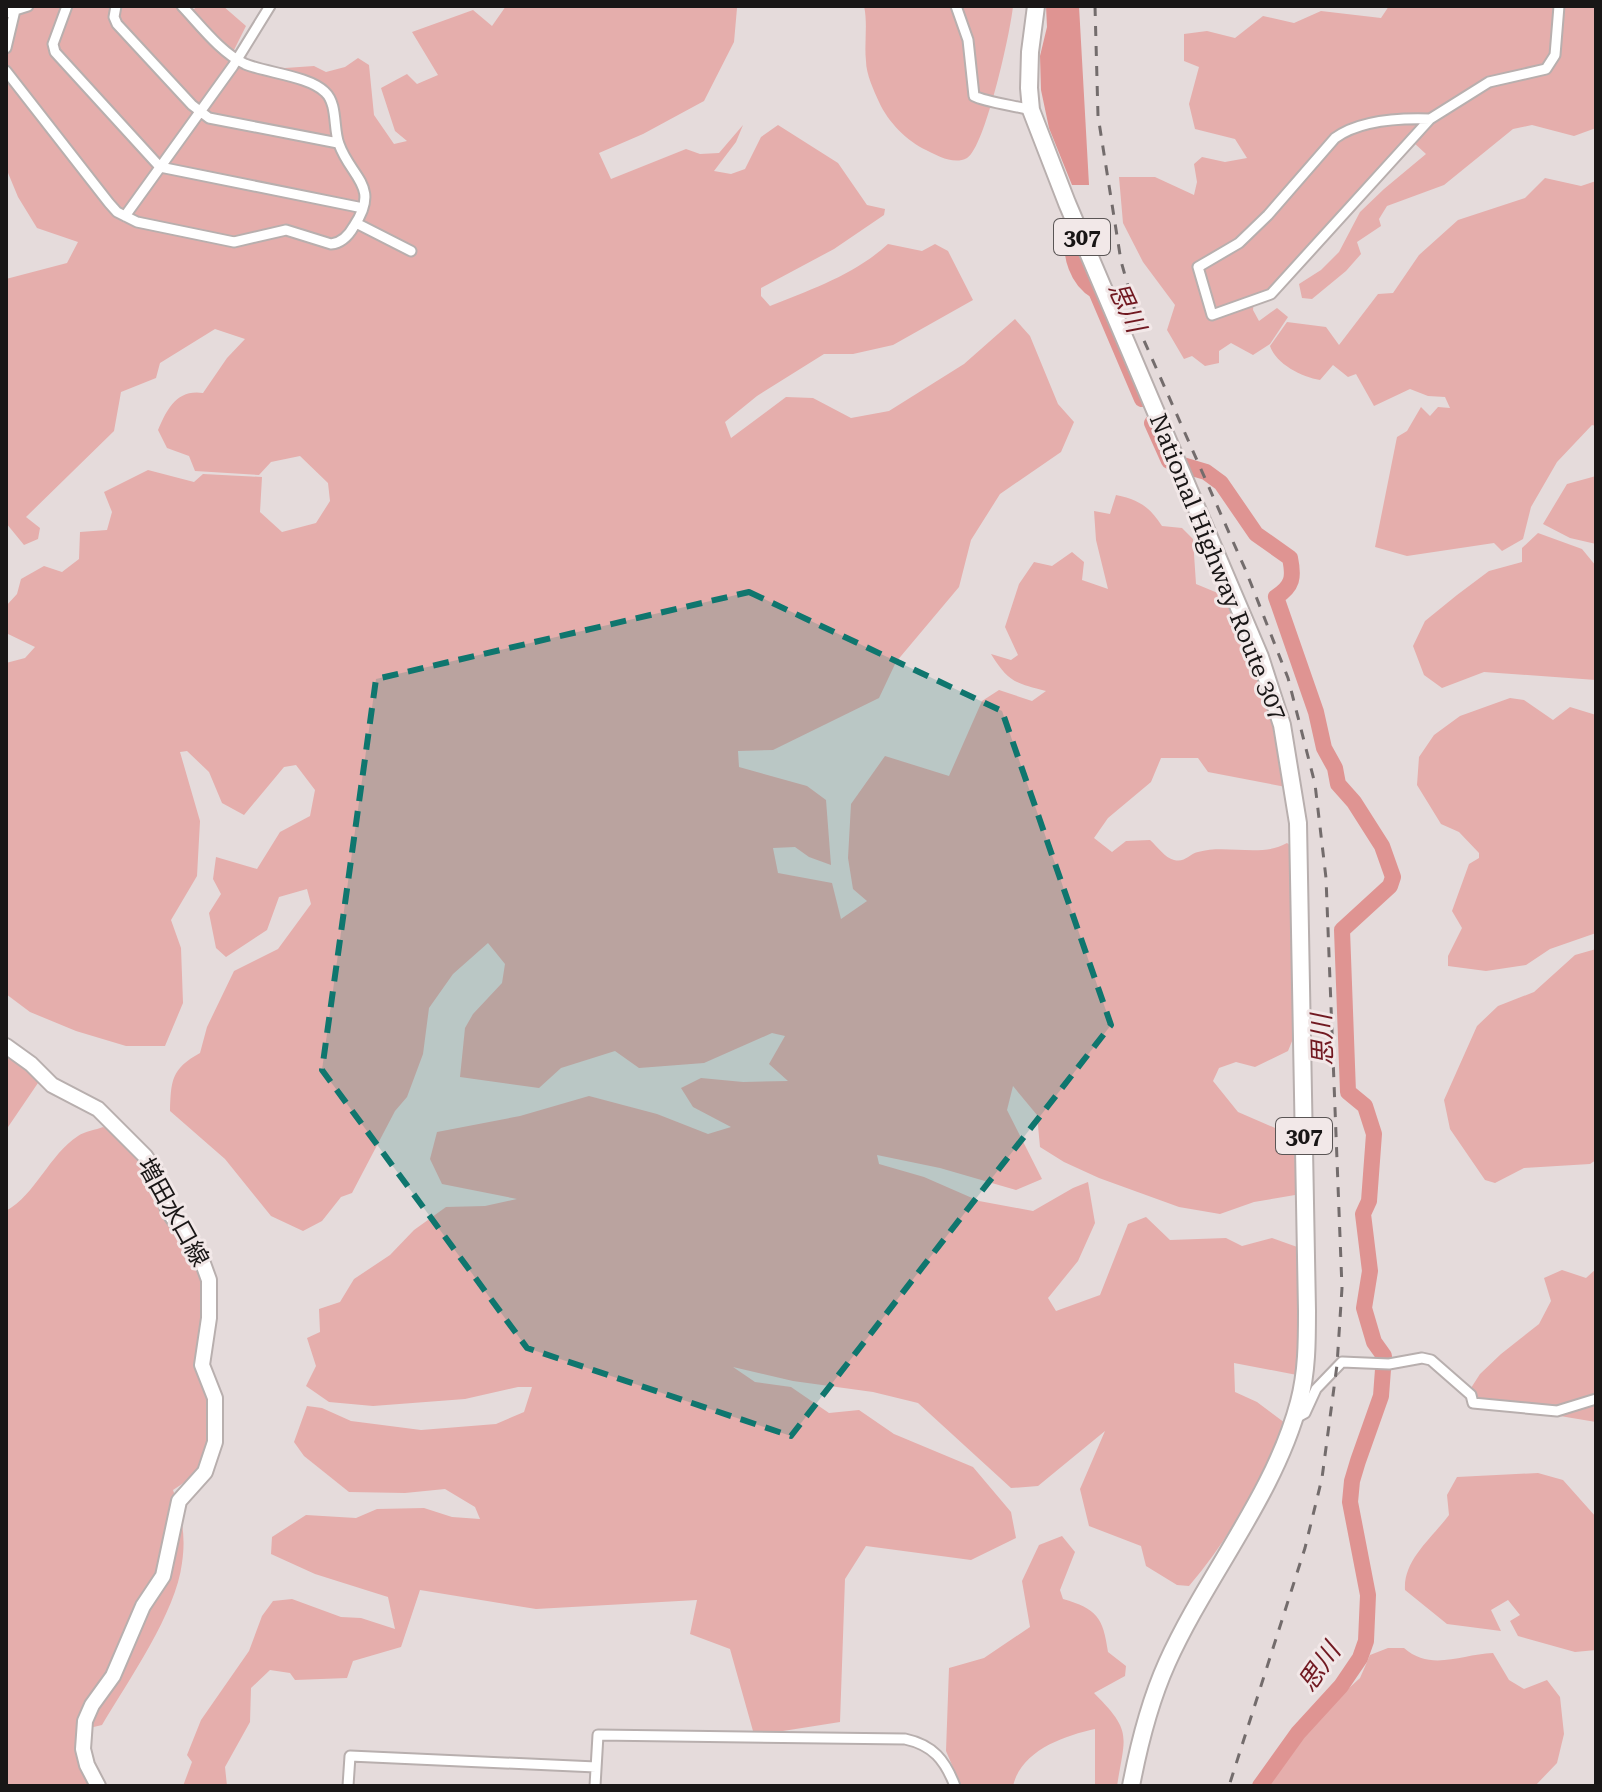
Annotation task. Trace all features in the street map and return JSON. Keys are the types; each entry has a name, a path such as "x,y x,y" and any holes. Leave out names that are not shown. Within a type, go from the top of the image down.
{"highway":[{"name":"National Highway Route 307","path":"1036,6 1030,52 1031,110 1273,695 1290,766 1298,823 1307,1352 1300,1398 1279,1459 1168,1662 1151,1704 1131,1786"}],"main road":[{"name":"増田水口線","path":"6,1046 31,1064 52,1085 98,1109 145,1156 155,1171 169,1212 201,1258 209,1280 209,1318 202,1365 215,1398 215,1442 205,1472 183,1496 175,1512 163,1576 143,1606 113,1676 92,1705 85,1721 83,1749 98,1786"}],"street":[{"path":"6,48 12,10 28,6"},
{"path":"67,6 53,44 55,52 160,167 363,208"},
{"path":"116,6 114,17 117,24 209,118 338,143"},
{"path":"6,71 109,203 125,216 137,222 234,242 286,230 331,244 337,243 348,235 356,223 366,197 365,187 338,143 332,104 324,90 237,59 182,6"},
{"path":"125,216 237,59 270,6"},
{"path":"956,6 968,40 974,96 983,101 1031,110"},
{"path":"1430,119 1407,118 1363,126 1344,131 1335,138 1268,215 1239,243 1198,267 1212,315 1271,294 1430,119 1489,82 1546,69 1555,55 1559,6"},
{"path":"356,223 411,251"},
{"path":"1294,1419 1305,1413 1316,1389 1342,1362 1384,1364 1422,1358 1431,1360 1471,1395 1473,1403 1557,1411 1596,1399"},
{"path":"595,1786 598,1735 905,1739 918,1742 936,1753 943,1760 955,1786"},
{"path":"348,1786 350,1756 596,1767"}],"highlighted area":[{"path":"749,592 1002,711 1111,1025 791,1436 527,1348 322,1070 376,679"}],"shaded area":[{"path":"6,6 183,6 194,9 198,6 223,6 246,26 228,62 285,68 314,66 326,72 345,67 358,58 369,65 374,115 394,144 407,141 395,131 381,88 407,74 417,84 438,75 412,32 473,10 492,26 506,6 737,8 734,42 704,101 643,134 599,153 611,179 686,149 700,154 719,153 743,125 736,142 714,171 731,174 745,169 761,137 778,125 838,163 867,205 885,209 884,215 834,249 761,288 761,296 770,306 847,273 888,244 922,251 935,244 948,251 973,300 893,345 853,354 824,354 757,396 725,422 731,438 786,397 813,398 851,418 889,411 964,364 1015,319 1030,336 1058,404 1074,422 1061,452 1000,494 971,540 959,587 896,662 879,698 773,750 738,751 739,767 807,786 826,800 831,865 809,857 795,847 773,848 778,873 832,883 841,919 867,901 853,889 848,858 851,804 885,756 949,776 982,701 999,690 1032,701 1046,691 1014,680 991,654 1011,660 1018,655 1005,627 1019,584 1034,562 1052,566 1072,552 1084,562 1082,580 1108,589 1096,540 1094,511 1110,514 1116,495 1143,505 1162,526 1182,528 1193,539 1196,584 1225,596 1274,718 1286,787 1208,772 1198,758 1161,758 1151,782 1108,818 1094,838 1112,852 1126,841 1150,840 1167,857 1178,861 1209,850 1266,850 1287,843 1295,849 1297,1029 1288,1051 1255,1067 1236,1062 1219,1068 1213,1081 1238,1112 1282,1131 1299,1146 1295,1195 1254,1202 1220,1214 1179,1207 1099,1178 1040,1147 1037,1115 1013,1086 1007,1110 1042,1179 1016,1190 940,1168 877,1155 879,1164 924,1177 979,1201 1033,1211 1088,1182 1095,1223 1078,1261 1048,1298 1056,1311 1100,1295 1128,1224 1146,1217 1170,1240 1226,1238 1242,1246 1272,1238 1300,1248 1303,1328 1297,1375 1234,1363 1235,1392 1257,1402 1285,1423 1243,1508 1189,1586 1177,1585 1146,1566 1141,1546 1089,1526 1080,1489 1105,1431 1038,1486 1011,1488 918,1403 733,1367 755,1382 791,1387 829,1413 859,1410 894,1434 973,1467 1011,1512 1016,1538 971,1560 866,1546 845,1579 840,1722 783,1731 753,1731 730,1649 690,1634 697,1600 536,1609 420,1590 401,1647 353,1661 347,1678 295,1680 290,1673 270,1670 251,1688 250,1722 225,1767 227,1786 183,1786 192,1762 187,1755 201,1720 249,1651 262,1616 273,1601 292,1599 341,1617 361,1618 395,1629 388,1597 315,1574 271,1554 272,1537 306,1515 356,1518 377,1509 424,1508 452,1517 480,1519 475,1507 445,1489 405,1493 349,1492 304,1456 294,1442 307,1406 322,1408 351,1421 421,1430 496,1424 524,1412 532,1387 518,1387 465,1399 373,1406 329,1402 306,1386 316,1366 307,1338 320,1332 319,1309 340,1302 354,1279 390,1255 414,1230 446,1207 485,1206 517,1199 442,1184 430,1159 437,1132 520,1116 589,1096 657,1114 708,1134 731,1127 693,1107 681,1088 701,1078 743,1082 788,1081 769,1064 785,1036 772,1033 704,1063 639,1068 615,1051 561,1068 539,1088 460,1077 465,1028 473,1014 502,983 505,964 488,943 453,974 429,1008 423,1054 407,1097 395,1111 352,1193 341,1197 322,1221 303,1231 271,1216 225,1159 170,1111 171,1092 178,1070 200,1053 207,1027 234,971 278,949 311,904 307,889 279,897 267,930 226,957 216,948 209,913 221,894 213,879 216,857 257,869 280,832 310,816 315,790 296,765 284,767 244,815 222,803 209,772 187,751 180,752 200,821 197,876 171,920 181,948 183,1003 165,1046 126,1046 76,1031 30,1012 6,994 6,663 25,658 35,647 6,633 6,606 17,594 21,579 44,566 62,572 79,559 80,532 107,530 112,512 104,492 148,470 194,482 203,474 262,477 260,512 282,532 316,523 330,501 328,483 300,456 271,462 259,475 195,471 189,456 167,448 158,430 169,408 186,394 203,393 227,358 245,339 215,329 160,363 156,378 121,392 114,431 26,517 40,528 38,539 24,545 6,523 6,279 67,263 78,242 37,228 18,197 6,168"},
{"path":"864,6 1013,6 989,112 974,150 967,158 951,160 926,150 905,136 887,117 867,71"},
{"path":"1046,6 1079,6 1089,185 1072,185 1049,128 1041,90 1040,56 1047,27"},
{"path":"1389,6 1596,6 1596,128 1574,136 1532,125 1513,129 1444,185 1387,206 1379,219 1381,226 1357,242 1361,254 1346,271 1312,299 1302,298 1299,284 1321,270 1339,252 1360,212 1426,154 1413,142 1272,287 1254,299 1253,310 1259,321 1277,308 1288,317 1270,344 1253,355 1231,343 1219,351 1219,363 1205,366 1192,356 1184,359 1167,330 1175,305 1143,262 1123,223 1119,177 1155,177 1194,195 1197,182 1194,164 1202,157 1225,162 1247,158 1235,139 1195,129 1189,104 1199,67 1184,61 1184,34 1207,31 1235,38 1263,16 1294,23 1321,11 1381,18"},
{"path":"1545,178 1581,186 1596,181 1596,426 1592,425 1557,462 1531,507 1523,539 1502,551 1494,543 1407,556 1375,547 1397,437 1407,431 1421,407 1430,416 1438,407 1450,408 1445,397 1428,396 1410,389 1374,406 1356,374 1348,377 1333,365 1320,380 1313,378 1284,364 1270,346 1287,322 1326,327 1339,345 1378,294 1393,293 1419,255 1458,220 1525,198"},
{"path":"1596,476 1596,544 1570,538 1543,524 1567,484"},
{"path":"1538,533 1582,549 1596,566 1596,680 1484,672 1442,688 1424,675 1413,646 1425,621 1489,571 1522,562 1522,548"},
{"path":"1510,698 1524,700 1553,720 1570,707 1596,715 1596,933 1550,949 1526,965 1486,971 1448,966 1448,956 1462,928 1452,911 1469,864 1479,858 1479,853 1459,832 1441,824 1417,785 1419,757 1434,735 1460,716"},
{"path":"1596,949 1596,1160 1590,1164 1524,1168 1495,1183 1485,1180 1450,1129 1444,1100 1477,1026 1498,1006 1534,992 1575,955"},
{"path":"6,1052 40,1080 6,1130"},
{"path":"103,1127 138,1145 203,1270 201,1378 210,1410 208,1454 197,1474 173,1490 184,1544 178,1583 161,1625 102,1725 81,1730 96,1786 6,1786 6,1211 26,1195 68,1144 81,1134"},
{"path":"1596,1269 1596,1422 1530,1411 1477,1397 1471,1388 1480,1374 1539,1324 1551,1301 1544,1278 1562,1270 1586,1278"},
{"path":"1538,1473 1563,1480 1596,1517 1596,1650 1575,1652 1518,1636 1510,1621 1520,1615 1508,1600 1491,1610 1501,1631 1447,1624 1405,1590 1414,1559 1449,1515 1447,1495 1457,1477"},
{"path":"1062,1536 1075,1552 1060,1590 1063,1599 1084,1607 1096,1616 1104,1630 1108,1652 1126,1666 1125,1676 1094,1693 1121,1726 1124,1744 1117,1786 1095,1786 1095,1729 1057,1741 1034,1754 1025,1763 1013,1786 961,1786 946,1751 949,1668 984,1658 1030,1627 1022,1581 1039,1545"},
{"path":"1388,1648 1404,1648 1414,1655 1436,1660 1493,1653 1509,1680 1524,1689 1547,1680 1560,1697 1564,1734 1557,1763 1535,1786 1265,1786 1283,1764 1302,1731 1360,1678 1370,1655"}],"waterway":[{"name":"思川","path":"1073,236 1076,266 1084,280 1096,291 1142,399"},
{"name":"思川","path":"1152,423 1169,461 1206,472 1221,483 1256,534 1290,558 1291,580 1276,597 1316,712 1324,748 1335,768 1338,784 1354,802 1382,846 1393,877 1390,886 1342,930 1348,1092 1365,1106 1374,1134 1369,1201 1363,1214 1370,1271 1364,1308 1374,1342 1384,1356 1381,1396 1352,1481 1350,1502 1368,1595 1366,1641 1360,1658 1341,1686 1298,1733 1260,1786"}],"railway":[{"path":"1095,6 1098,116 1121,261 1142,336 1246,571 1288,678 1315,784 1326,878 1342,1288 1337,1365 1322,1478 1305,1548 1229,1786"}]}
